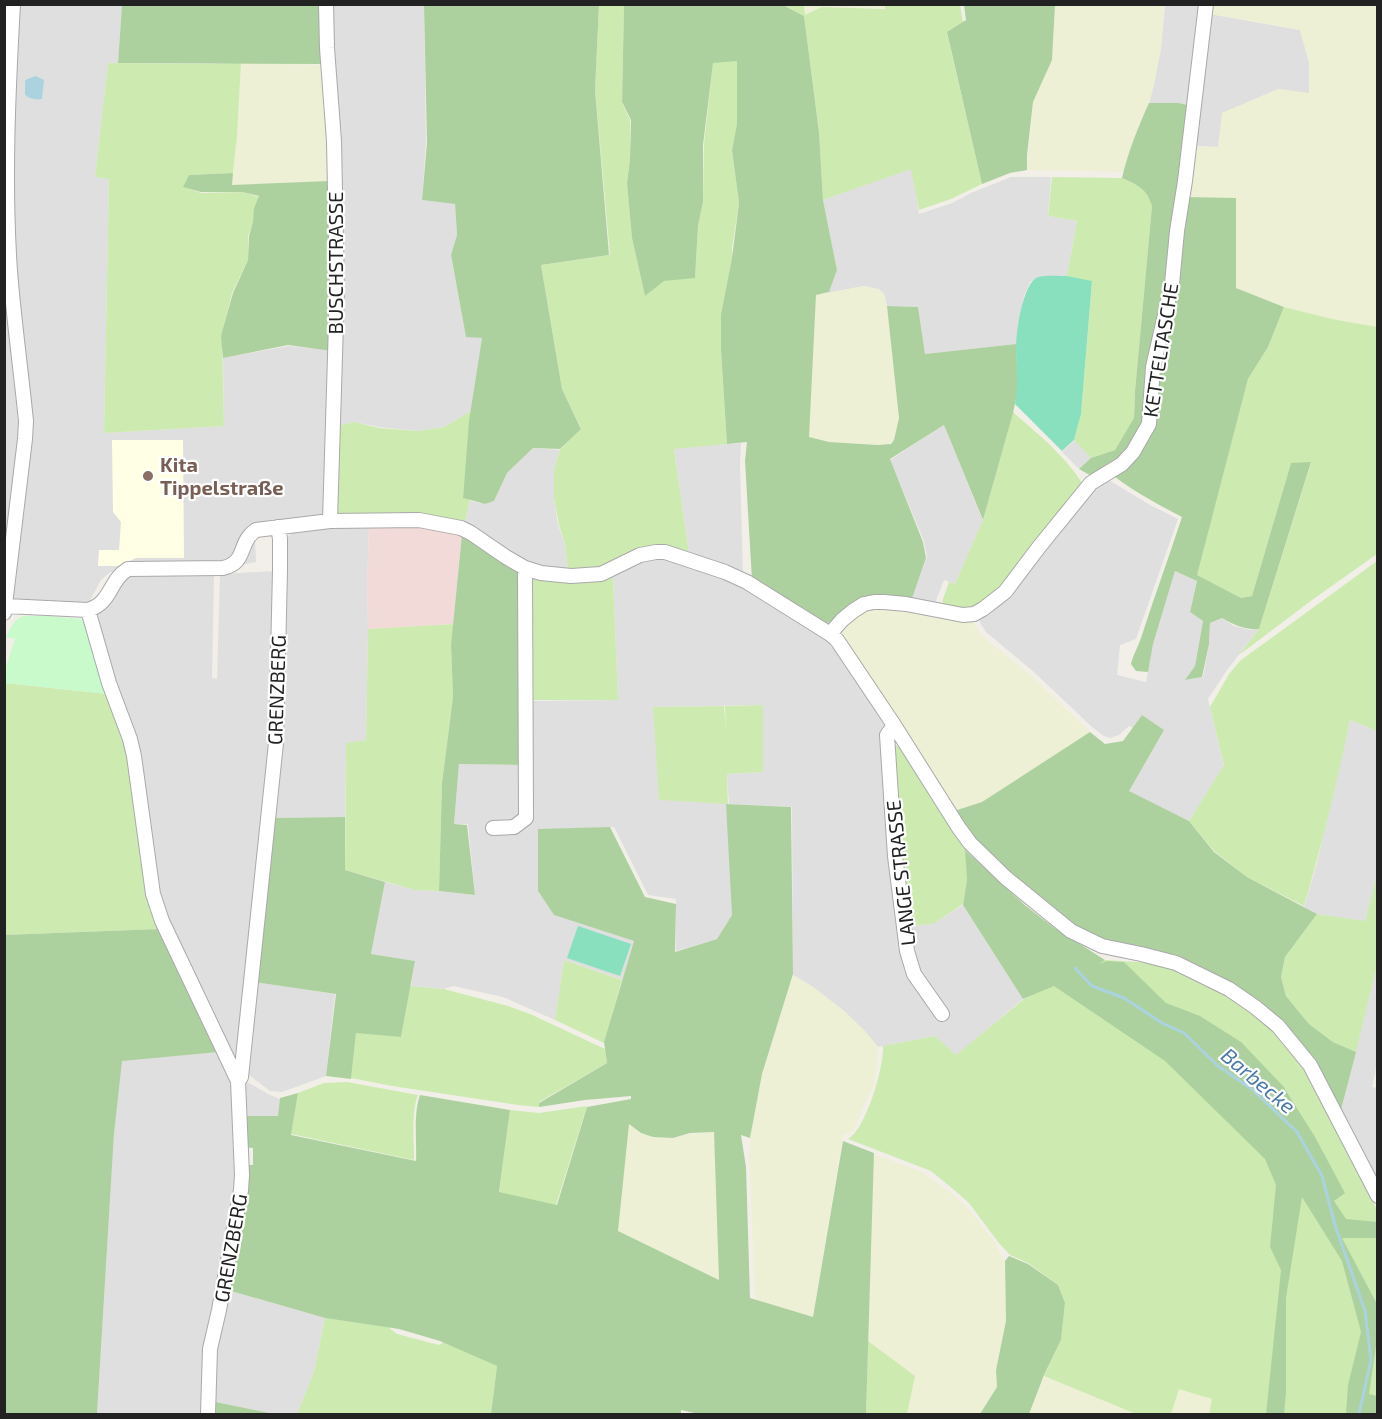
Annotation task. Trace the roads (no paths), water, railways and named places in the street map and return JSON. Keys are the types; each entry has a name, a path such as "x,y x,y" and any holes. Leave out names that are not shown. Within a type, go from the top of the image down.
{"street":[{"path":"13,4 8,211 10,270 26,422 5,610 94,609 103,603 118,576 128,569 228,567 237,562 245,541 253,532 260,529 330,521 419,520 450,525 471,532 525,568 556,575 601,574 640,555 656,552 665,552 725,572 747,582 830,634 842,647 970,843 1047,913 1071,931 1102,946 1176,963 1228,989 1278,1026 1310,1065 1377,1196"},
{"name":"BUSCHSTRASSE","path":"326,4 337,290 330,521"},
{"name":"KETTELTASCHE","path":"830,634 853,611 864,604 874,602 906,604 963,615 974,614 983,609 1005,592 1091,483 1128,459 1133,452 1149,424 1153,367 1172,284 1206,4"},
{"name":"GRENZBERG","path":"238,1081 241,1077 276,742 280,570 278,527"},
{"path":"493,828 514,827 526,818 525,568"},
{"name":"GRENZBERG","path":"88,610 109,683 134,756 153,894 162,921 238,1081 241,1190 210,1349 208,1414"},
{"name":"LANGE STRASSE","path":"894,725 887,735 896,856 907,951 914,974 942,1014"}],"water":[{"path":"36,76 44,80 42,99 33,99 25,94 25,81"}],"waterway":[{"name":"Barbecke","path":"1075,968 1092,986 1124,998 1162,1023 1184,1033 1218,1066 1253,1090 1297,1132 1322,1176 1335,1225 1365,1311 1371,1360 1359,1414"}],"place":[{"name":"Kita Tippelstraße","path":"148,476"}]}
